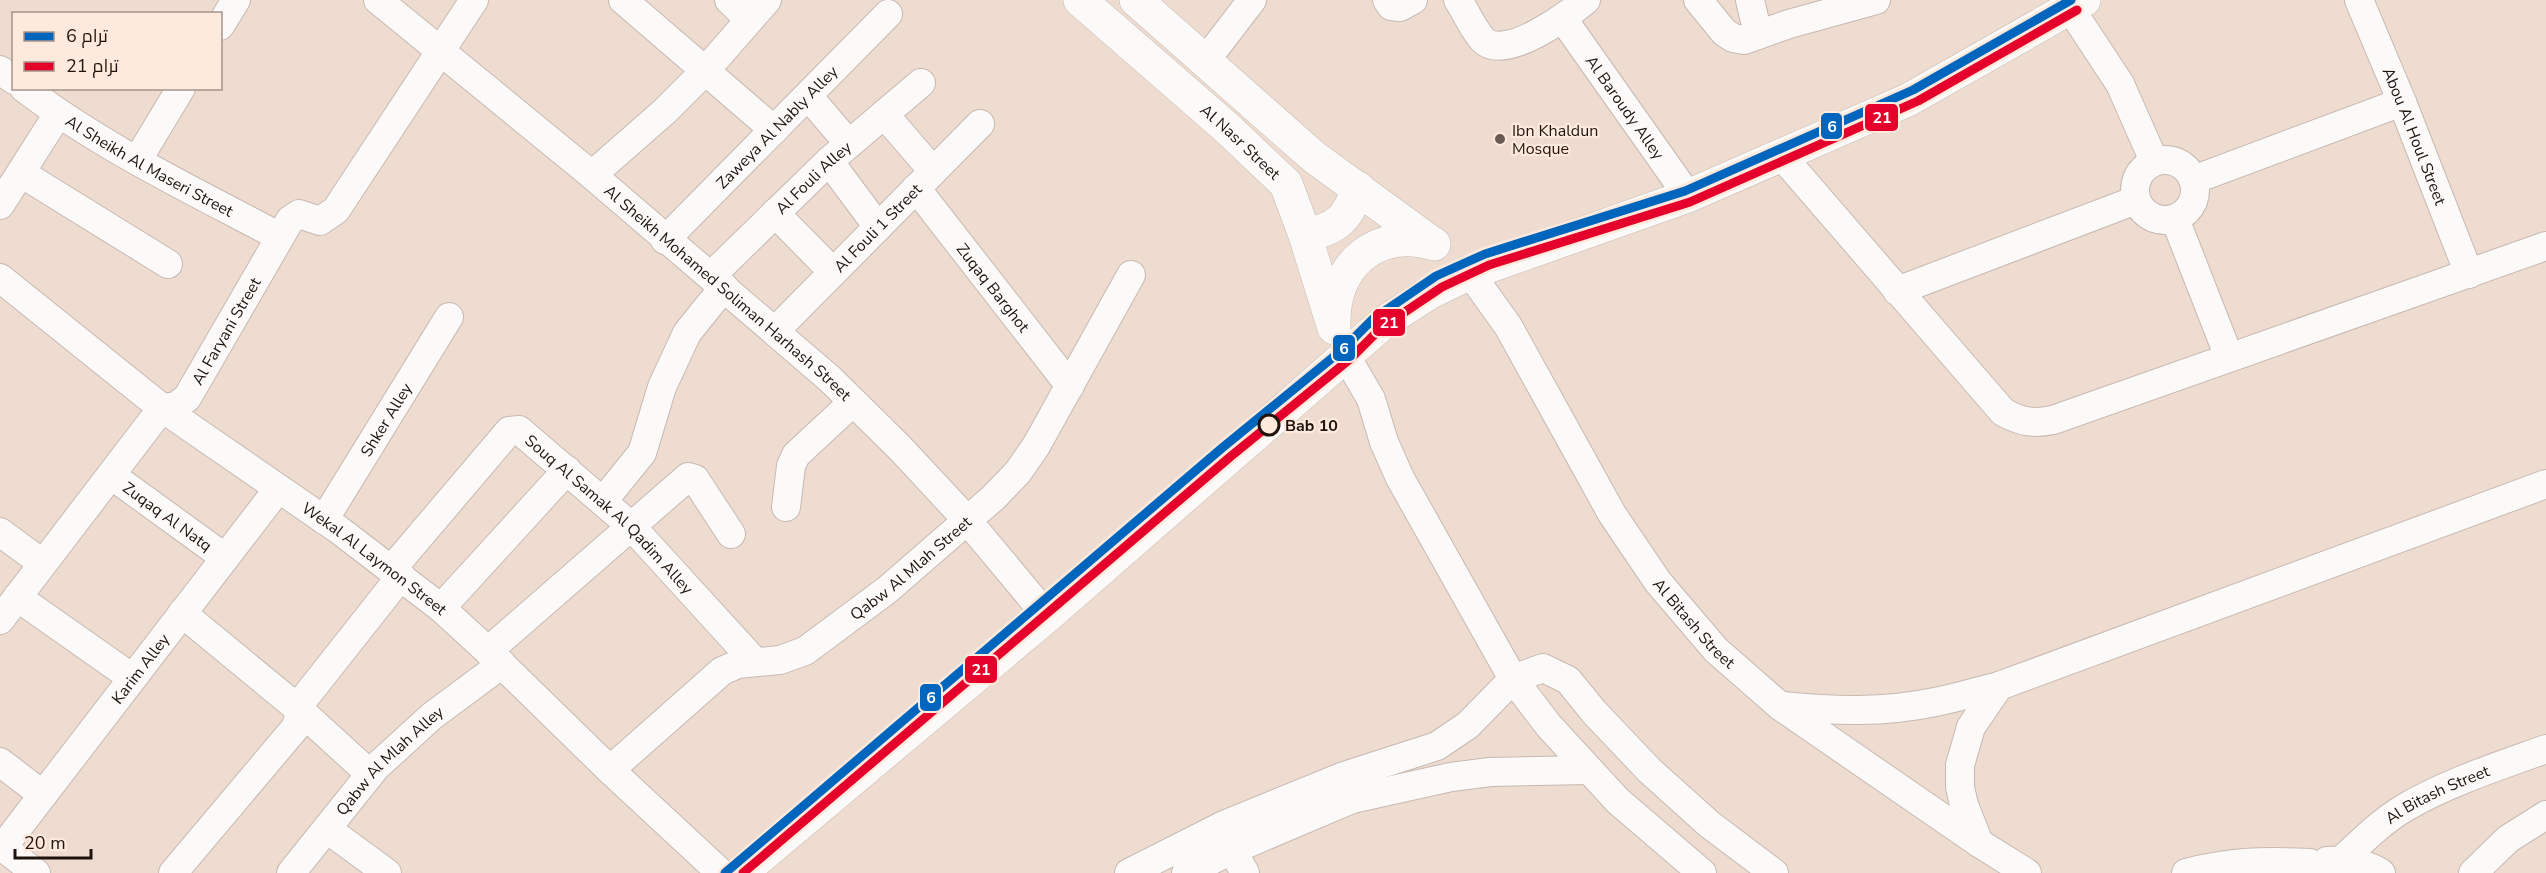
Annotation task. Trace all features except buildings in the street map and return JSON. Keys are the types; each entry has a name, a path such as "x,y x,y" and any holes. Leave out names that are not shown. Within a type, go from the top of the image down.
{"main road":[{"name":"Al Nasr Street","path":"1080,0 1227,128 1286,184 1294,200 1347,354"},
{"path":"1136,0 1314,157 1432,243 1445,249 1470,273"},
{"path":"741,873 1047,616 1383,323 1415,301 1470,273 1688,196 1921,93 2077,4"},
{"path":"1305,235 1324,231 1341,222 1352,207 1359,188"},
{"path":"1347,354 1333,306 1339,284 1351,266 1368,251 1388,242 1410,239 1432,243"}],"street":[{"path":"222,23 236,0"},
{"name":"Al Sheikh Mohamed Soliman Harhash Street","path":"378,0 592,175 665,240 776,330 900,448 967,520 1047,616"},
{"path":"441,50 474,0"},
{"path":"623,0 774,130"},
{"path":"592,175 665,111 705,71 758,10 729,0"},
{"path":"1206,60 1252,0"},
{"path":"1387,0 1391,6 1400,7 1413,0"},
{"path":"1458,0 1483,39 1494,45 1506,45 1538,33 1563,19 1586,0"},
{"path":"1698,0 1724,32 1746,36 1876,0"},
{"path":"1746,36 1750,0"},
{"name":"Abou Al Houl Street","path":"2359,0 2402,102 2469,274"},
{"path":"2077,4 2120,84 2154,161"},
{"name":"Zaweya Al Nably Alley","path":"665,240 888,14"},
{"name":"Al Baroudy Alley","path":"1563,19 1688,196"},
{"name":"Al Faryani Street","path":"0,620 162,408 182,402 192,392 294,216 299,214 320,221 336,210 441,50"},
{"name":"Al Fouli Alley","path":"603,501 642,453 662,387 683,341 717,282 775,213 839,153 921,83"},
{"name":"Al Sheikh Al Maseri Street","path":"27,90 58,114 137,161 280,237"},
{"path":"137,161 180,90"},
{"path":"808,96 878,227"},
{"path":"2193,180 2402,102"},
{"path":"0,205 58,114"},
{"name":"Zuqaq Barghot","path":"884,114 924,180 1070,386"},
{"name":"Al Fouli 1 Street","path":"776,330 980,124"},
{"path":"1781,155 2003,412 2019,421 2036,424 2053,420 2546,246"},
{"path":"2170,160 2185,166 2193,180 2195,195 2188,210 2175,219 2159,220 2152,217 2145,213 2136,200 2135,185 2141,170 2154,161 2170,160"},
{"path":"21,173 168,264"},
{"path":"1897,291 2136,200"},
{"path":"775,213 833,272"},
{"path":"2175,219 2229,357"},
{"name":"Al Bitash Street","path":"1470,273 1508,326 1612,514 1658,582 1716,650 1780,706 1979,843 2027,873"},
{"name":"Qabw Al Mlah Street","path":"609,770 722,671 738,664 780,660 805,651 887,590 1018,472 1036,446 1131,275"},
{"name":"Wekal Al Laymon Street","path":"0,278 162,408 324,520 441,608 609,770 721,873"},
{"name":"Shker Alley","path":"324,520 449,317"},
{"path":"1347,354 1371,399 1384,442 1400,478 1513,679 1549,726 1588,770 1649,830 1702,873"},
{"path":"786,507 791,466 796,454 853,402"},
{"name":"Souq Al Samak Al Qadim Alley","path":"173,873 296,727 303,700 396,573 509,431 519,430 523,433 631,526 755,662"},
{"path":"441,608 567,470"},
{"name":"Zuqaq Al Natq","path":"111,475 224,557"},
{"name":"Qabw Al Mlah Alley","path":"291,873 370,774 495,658 631,526 688,477 692,477 731,534"},
{"path":"1780,706 1819,710 1897,708 1936,702 1999,686 2546,484"},
{"name":"Karim Alley","path":"1,846 43,795 278,489"},
{"path":"0,532 42,563"},
{"path":"17,597 131,678"},
{"path":"182,613 301,711 370,774"},
{"path":"1129,873 1234,849 1344,776 1437,746 1467,725 1513,679 1543,668 1568,680 1614,734 1671,791 1709,824 1774,873"},
{"path":"1979,843 1964,805 1960,787 1960,765 1971,727 1999,686"},
{"name":"Al Bitash Street","path":"2343,860 2375,829 2405,807 2438,791 2546,749"},
{"path":"0,762 43,795"},
{"path":"1186,873 1234,849 1352,799 1440,779 1499,771 1588,770"},
{"path":"2473,873 2508,839 2546,815"},
{"path":"327,829 387,873"},
{"path":"1,846 31,871"},
{"path":"2186,873 2229,863 2252,861 2343,860 2372,868 2381,873"},
{"path":"2284,873 2310,862"}],"tram line":[{"name":"6","path":"725,873 1222,448 1342,350 1373,319 1436,276 1485,254 1685,191 1913,90 2071,0"},
{"name":"21","path":"743,873 1230,457 1350,359 1381,328 1442,287 1489,265 1690,202 1918,101 2077,10"}],"place":[{"name":"Ibn Khaldun Mosque","path":"1500,139"},
{"name":"Bab 10","path":"1269,425"}]}
